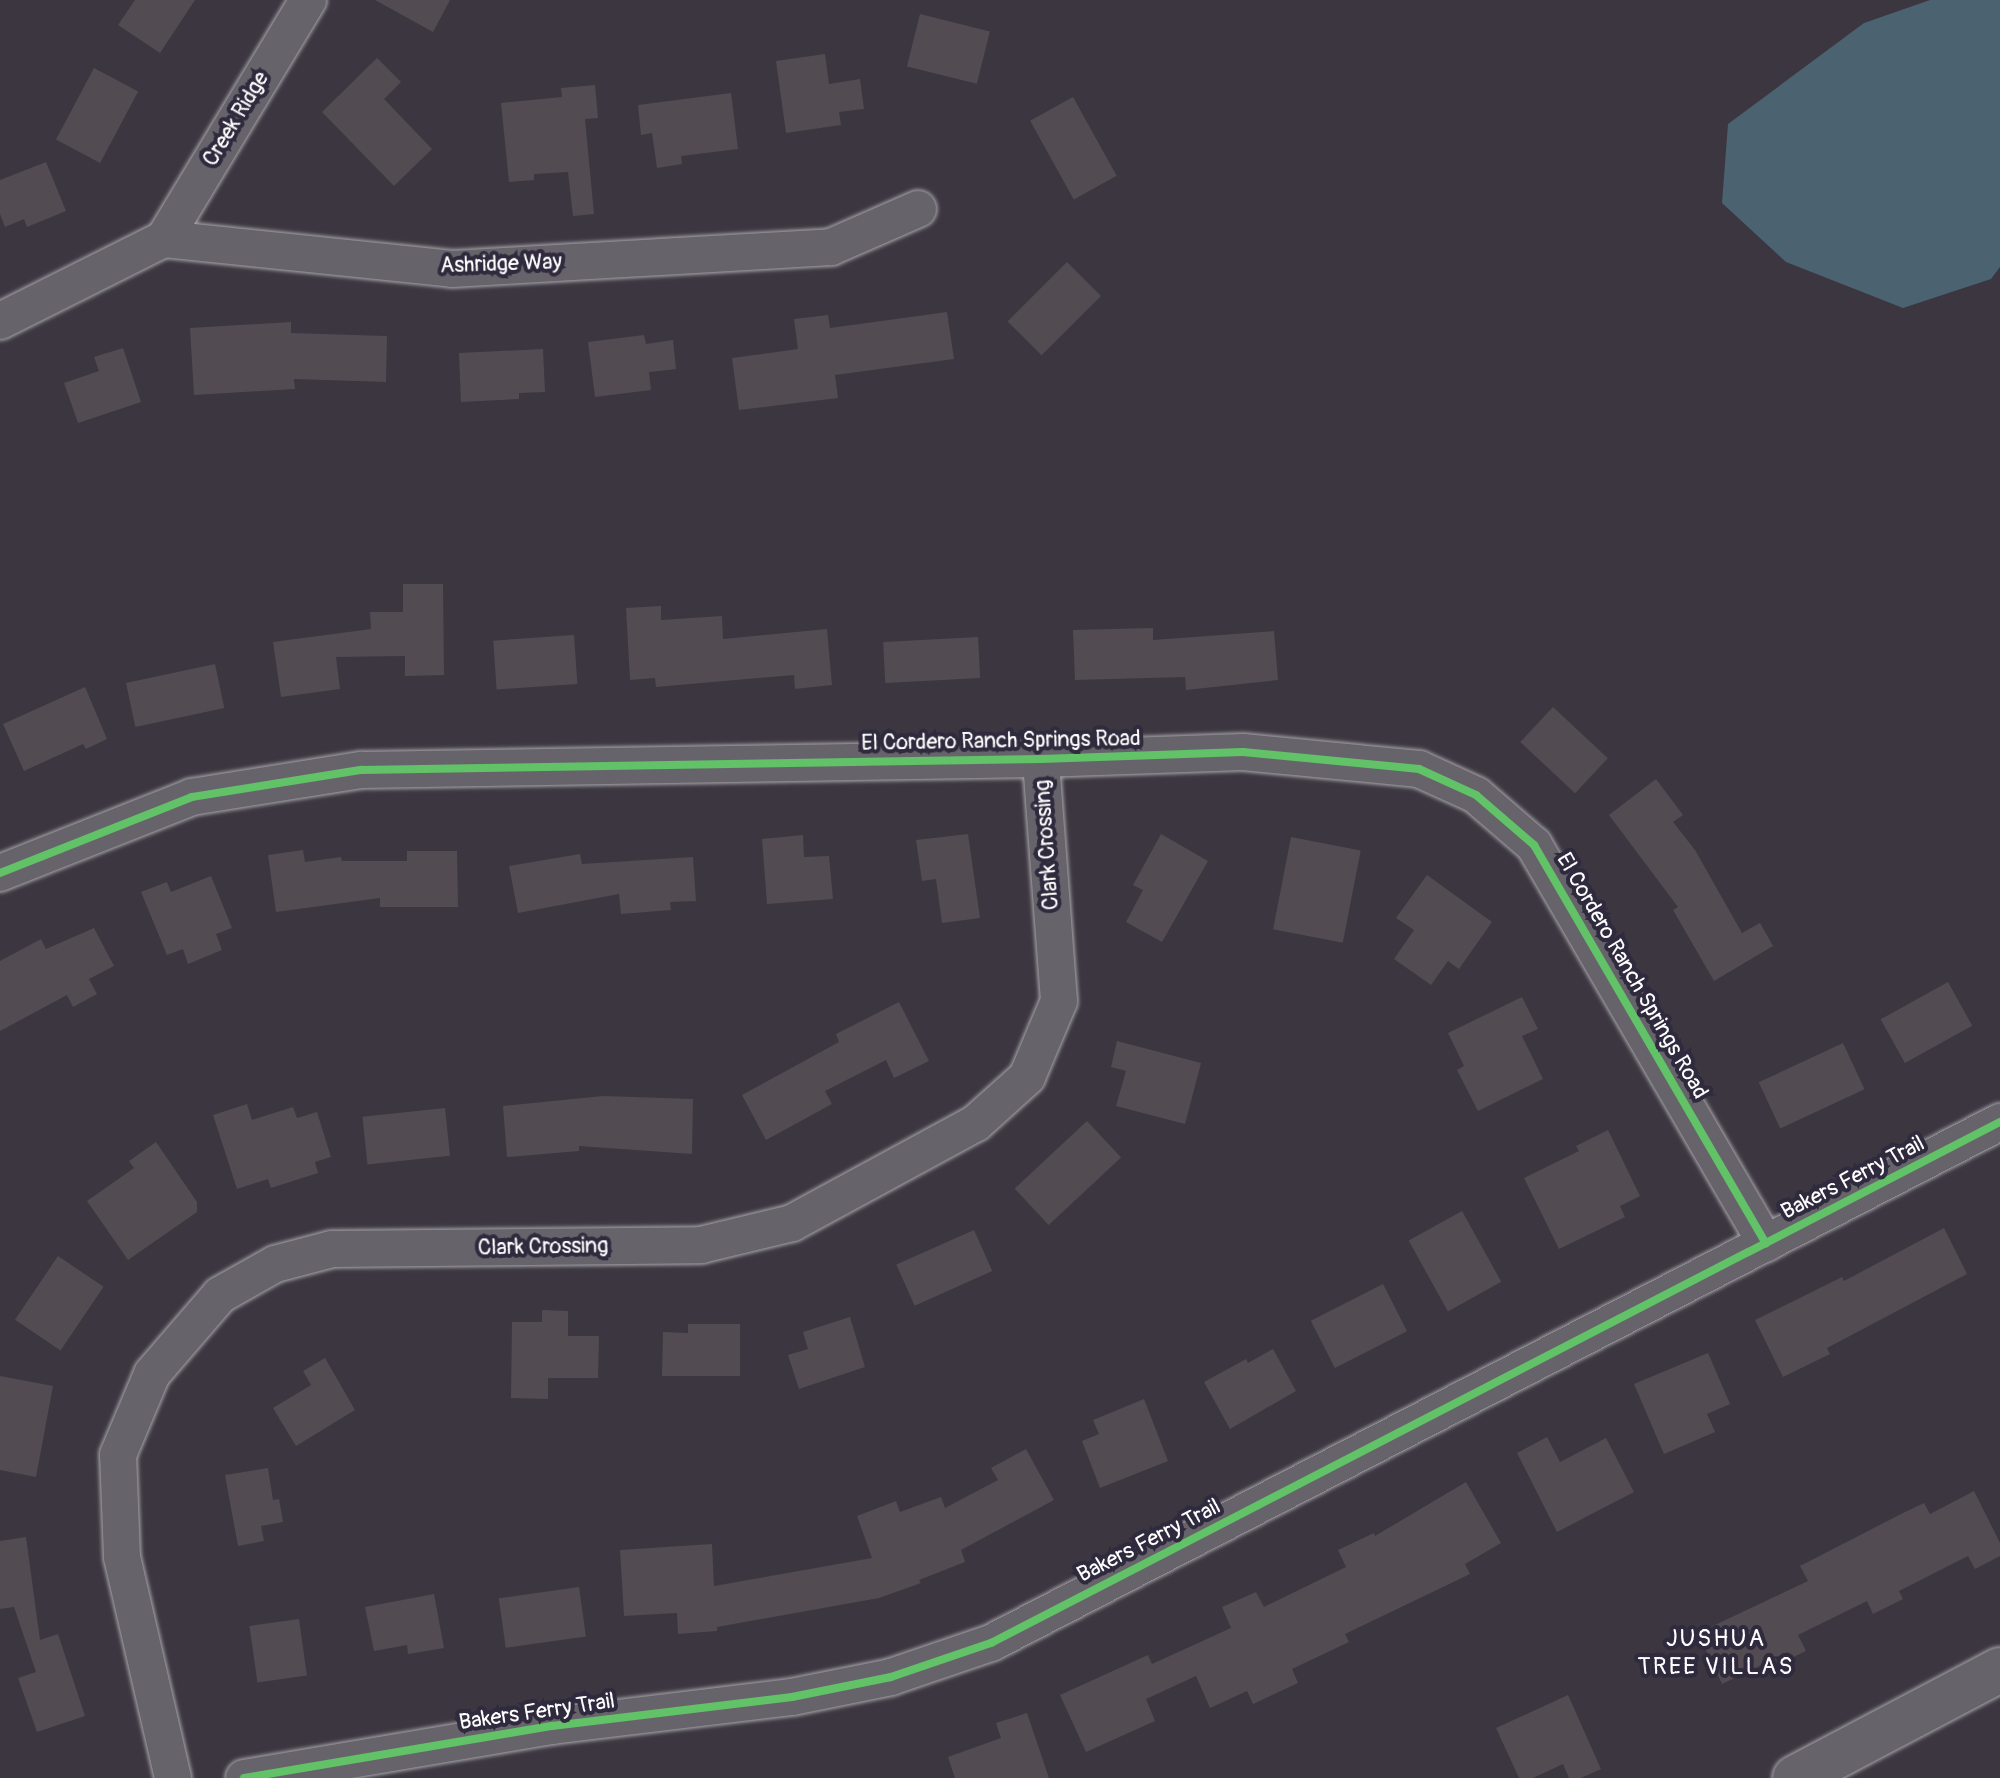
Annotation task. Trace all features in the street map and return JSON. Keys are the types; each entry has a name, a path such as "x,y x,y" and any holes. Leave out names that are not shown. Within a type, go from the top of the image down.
{"street":[{"name":"Creek Ridge","path":"164,239 308,0"},
{"name":"Ashridge Way","path":"164,239 452,269 831,247 918,209"},
{"path":"0,321 164,239"},
{"name":"El Cordero Ranch Springs Road","path":"0,873 192,797 361,770 1041,759 1243,752 1419,769 1476,795 1534,845 1766,1243"},
{"name":"Clark Crossing","path":"173,1778 122,1557 118,1455 152,1374 220,1295 275,1264 332,1249 701,1245 792,1223 976,1123 1027,1077 1059,1001 1041,759"},
{"name":"Bakers Ferry Trail","path":"244,1778 552,1726 792,1697 891,1677 991,1643 2000,1122"},
{"path":"1795,1778 2000,1670"}],"water":[{"path":"1930,0 2000,0 2000,267 1991,279 1903,308 1786,262 1722,203 1728,124 1864,23"}],"building":[{"path":"135,0 195,0 160,53 118,25"},
{"path":"375,0 450,0 433,32"},
{"path":"920,14 990,31 977,84 907,66"},
{"path":"825,54 829,84 860,79 864,109 839,112 841,125 786,133 776,61"},
{"path":"377,58 401,82 384,99 432,149 394,186 322,112"},
{"path":"94,68 138,91 100,163 56,140"},
{"path":"595,85 598,118 585,119 594,214 573,216 568,172 534,174 534,180 509,182 501,103 562,97 561,88"},
{"path":"731,93 738,149 681,156 682,164 657,168 652,133 641,135 638,105"},
{"path":"1073,97 1117,176 1074,199 1030,121"},
{"path":"46,162 66,211 27,227 24,219 5,227 0,214 0,180"},
{"path":"1067,262 1101,296 1042,355 1008,321"},
{"path":"947,312 954,359 835,375 838,398 739,410 732,358 798,349 794,319 828,315 830,328"},
{"path":"291,322 291,333 387,336 386,382 294,379 295,389 194,395 190,328"},
{"path":"644,335 646,344 673,340 676,369 649,372 651,390 595,397 588,342"},
{"path":"123,348 141,402 78,423 64,383 99,371 94,357"},
{"path":"543,349 545,392 519,393 519,399 461,402 459,353"},
{"path":"403,584 443,584 444,675 405,676 405,656 336,657 340,689 281,697 273,642 371,629 370,612 403,612"},
{"path":"661,606 661,620 722,616 723,639 827,629 832,685 795,689 794,675 656,687 655,678 630,680 626,608"},
{"path":"1153,628 1153,640 1274,631 1278,680 1186,690 1185,677 1075,680 1073,630"},
{"path":"574,635 577,684 497,690 493,641"},
{"path":"978,637 980,678 885,683 883,642"},
{"path":"215,664 224,708 135,727 126,683"},
{"path":"85,687 107,739 86,749 83,744 24,771 3,724"},
{"path":"1553,707 1608,758 1575,793 1520,742"},
{"path":"1656,779 1683,815 1673,822 1695,850 1742,933 1760,923 1773,946 1714,981 1673,910 1678,907 1609,815"},
{"path":"968,834 980,918 942,923 936,879 922,881 916,840"},
{"path":"1161,834 1208,861 1162,942 1126,922 1143,890 1133,885"},
{"path":"803,835 804,857 829,856 833,899 767,904 762,839"},
{"path":"1291,837 1361,851 1343,943 1273,929"},
{"path":"303,850 305,862 341,857 342,861 407,861 407,851 457,851 458,907 380,907 380,898 276,912 268,855"},
{"path":"580,854 582,864 693,857 696,901 670,902 671,910 621,914 619,894 518,913 509,866"},
{"path":"1427,875 1492,922 1459,969 1448,961 1431,985 1394,959 1414,930 1396,918"},
{"path":"211,876 232,928 216,934 222,950 188,964 183,949 167,955 141,892 167,882 171,892"},
{"path":"94,928 114,966 89,979 97,994 73,1007 67,995 0,1031 0,961 41,939 46,949"},
{"path":"1948,982 1972,1026 1905,1063 1881,1019"},
{"path":"1522,997 1538,1029 1522,1036 1543,1079 1478,1111 1457,1070 1464,1066 1448,1033"},
{"path":"899,1002 929,1061 894,1078 886,1060 825,1091 832,1104 766,1140 742,1095 839,1042 836,1034"},
{"path":"1117,1041 1201,1063 1185,1124 1116,1106 1126,1071 1111,1067"},
{"path":"1843,1043 1865,1089 1780,1129 1759,1082"},
{"path":"603,1096 693,1099 692,1154 579,1146 579,1151 507,1157 503,1106"},
{"path":"247,1104 252,1120 293,1107 297,1118 317,1112 331,1157 315,1162 318,1173 271,1188 268,1179 237,1189 213,1115"},
{"path":"445,1108 450,1156 367,1164 362,1117"},
{"path":"1087,1121 1121,1158 1049,1225 1015,1189"},
{"path":"1608,1130 1640,1196 1620,1206 1625,1217 1559,1249 1524,1178 1579,1151 1576,1146"},
{"path":"156,1142 197,1202 197,1212 128,1260 87,1201 134,1168 129,1161"},
{"path":"1462,1211 1501,1282 1448,1311 1409,1241"},
{"path":"1944,1228 1967,1274 1827,1348 1830,1354 1783,1377 1755,1320 1842,1277 1844,1281"},
{"path":"974,1230 992,1271 915,1306 896,1265"},
{"path":"58,1256 104,1287 61,1351 15,1320"},
{"path":"1383,1284 1407,1331 1335,1368 1311,1321"},
{"path":"542,1310 568,1311 568,1336 599,1336 598,1378 548,1378 548,1399 511,1398 512,1322 542,1322"},
{"path":"850,1317 865,1367 799,1389 788,1355 808,1349 803,1332"},
{"path":"688,1324 740,1324 740,1376 662,1376 663,1332 688,1333"},
{"path":"1273,1349 1296,1391 1230,1429 1204,1382 1246,1359 1248,1363"},
{"path":"1708,1353 1730,1404 1707,1414 1715,1432 1664,1454 1634,1384"},
{"path":"325,1358 355,1410 296,1446 273,1408 311,1385 303,1371"},
{"path":"0,1376 53,1386 36,1477 0,1470"},
{"path":"1144,1399 1168,1461 1100,1488 1082,1441 1099,1434 1093,1420"},
{"path":"1547,1437 1560,1462 1606,1438 1634,1492 1557,1532 1517,1453"},
{"path":"1026,1449 1054,1500 961,1550 965,1562 919,1580 921,1583 879,1598 717,1627 717,1631 678,1634 677,1613 624,1616 620,1550 712,1544 714,1586 872,1558 857,1516 896,1501 900,1512 941,1497 945,1508 998,1480 991,1468"},
{"path":"268,1468 273,1500 279,1499 283,1522 261,1526 264,1541 238,1546 225,1475"},
{"path":"1466,1482 1501,1543 1465,1564 1470,1574 1345,1634 1349,1642 1292,1669 1298,1683 1253,1704 1247,1691 1210,1708 1196,1676 1146,1699 1155,1721 1086,1752 1060,1695 1148,1655 1152,1664 1231,1628 1222,1607 1256,1592 1264,1607 1346,1567 1338,1550 1374,1533 1375,1536"},
{"path":"1974,1491 2000,1543 2000,1556 1975,1569 1968,1556 1899,1591 1903,1599 1873,1614 1867,1601 1798,1635 1806,1651 1777,1665 1774,1659 1722,1684 1698,1633 1808,1581 1800,1566 1903,1513 1924,1503 1930,1514"},
{"path":"26,1537 40,1640 58,1634 85,1716 37,1732 18,1678 36,1672 14,1607 0,1609 0,1541"},
{"path":"579,1587 586,1637 506,1648 499,1598"},
{"path":"434,1594 444,1648 408,1654 407,1645 374,1651 365,1607"},
{"path":"299,1619 307,1675 257,1682 249,1626"},
{"path":"1568,1695 1601,1769 1581,1778 1569,1778 1563,1764 1533,1778 1519,1778 1496,1728"},
{"path":"1027,1713 1049,1778 955,1778 948,1757 1001,1738 996,1723"}],"cycle path":[{"path":"0,873 192,797 361,770 1041,759 1243,752 1419,769 1476,795 1534,845 1766,1243"},
{"path":"244,1778 552,1726 792,1697 891,1677 991,1643 2000,1122"}],"district":[{"name":"JUSHUA TREE VILLAS","path":"1716,1653"}]}
